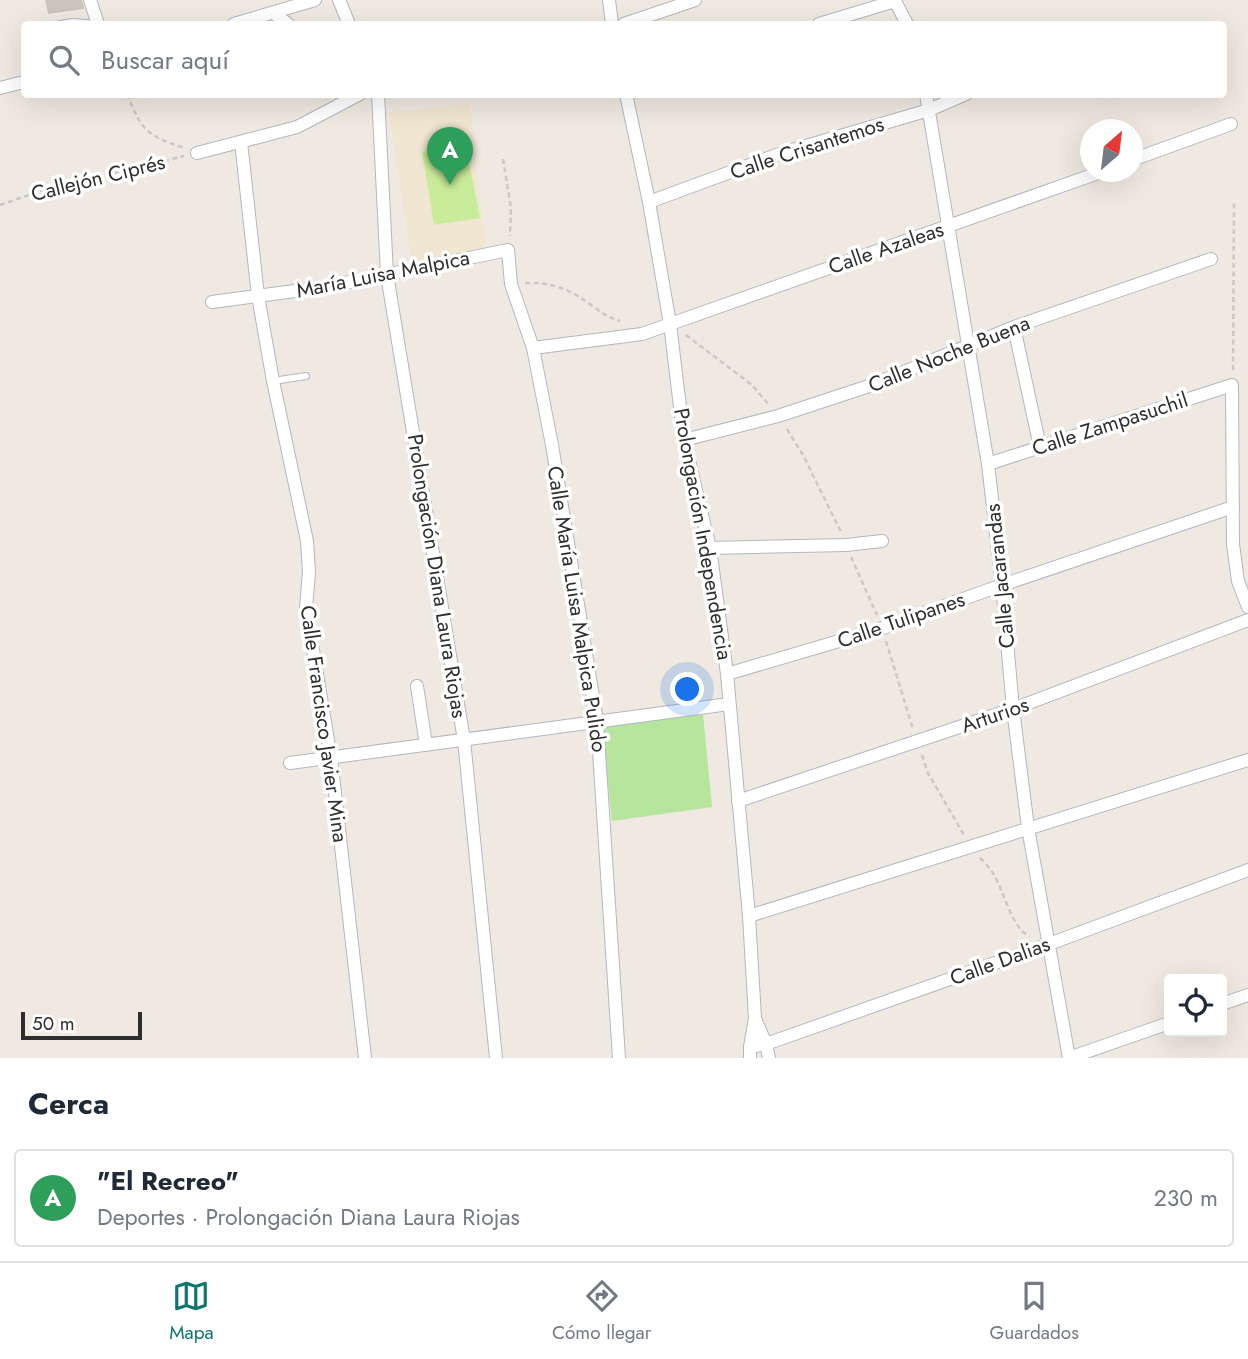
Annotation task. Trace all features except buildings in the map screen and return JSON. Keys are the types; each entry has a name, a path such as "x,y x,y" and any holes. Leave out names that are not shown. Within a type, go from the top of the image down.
{"street":[{"path":"90,0 97,21"},
{"path":"245,21 315,0"},
{"path":"339,0 348,21"},
{"path":"610,0 612,21"},
{"path":"633,21 695,0"},
{"path":"829,21 895,1 905,21"},
{"path":"273,13 284,21"},
{"path":"0,88 21,83"},
{"path":"197,153 297,127 354,98"},
{"name":"Prolongación Diana Laura Riojas","path":"379,98 387,275 464,740 496,1058"},
{"name":"Prolongación Independencia","path":"627,98 649,202 670,324 684,440 710,548 727,674 749,916 755,1018 750,1052"},
{"name":"Calle Jacarandas","path":"927,98 988,464 1028,828 1069,1058"},
{"name":"Calle Crisantemos","path":"649,202 782,153 929,110 957,98"},
{"path":"1143,156 1231,124"},
{"name":"Calle Francisco Javier Mina","path":"241,142 258,296 307,541 309,572 306,608 331,758 365,1058"},
{"name":"Calle Azaleas","path":"533,348 642,334 1080,180"},
{"name":"María Luisa Malpica","path":"212,302 325,288 508,250"},
{"name":"Calle María Luisa Malpica Pulido","path":"508,250 511,284 533,348 568,537 597,721 620,1058"},
{"name":"Calle Noche Buena","path":"684,440 778,416 873,385 1014,327 1211,259"},
{"path":"1014,327 1040,447"},
{"path":"1233,385 1233,544 1238,581 1248,607"},
{"name":"Calle Zampasuchil","path":"988,464 1233,385"},
{"name":"Calle Tulipanes","path":"727,674 883,628 1233,508"},
{"path":"710,548 846,545 882,541"},
{"name":"Arturios","path":"738,801 1013,709 1248,620"},
{"path":"417,686 426,745"},
{"path":"290,763 729,704"},
{"path":"749,916 1248,760"},
{"name":"Calle Dalias","path":"750,1052 1248,870"},
{"path":"1227,1002 1248,995"},
{"name":"Prolongación Independencia","path":"755,1018 769,1058"},
{"path":"1069,1058 1164,1025"}],"lane":[{"path":"273,381 306,376"}],"path":[{"path":"129,98 140,123 149,134 160,141 197,153"},
{"name":"Callejón Ciprés","path":"0,205 43,190 197,153"},
{"path":"503,159 511,208 508,250"},
{"path":"1233,385 1234,202"},
{"path":"511,284 544,282 555,285 620,322"}],"shaded area":[{"path":"470,104 486,251 412,263 389,113"}],"green space":[{"path":"466,147 480,218 434,225 422,152"},
{"path":"703,714 712,807 612,821 602,725"}],"place":[{"name":"\"El Recreo\"","path":"450,185"}]}
